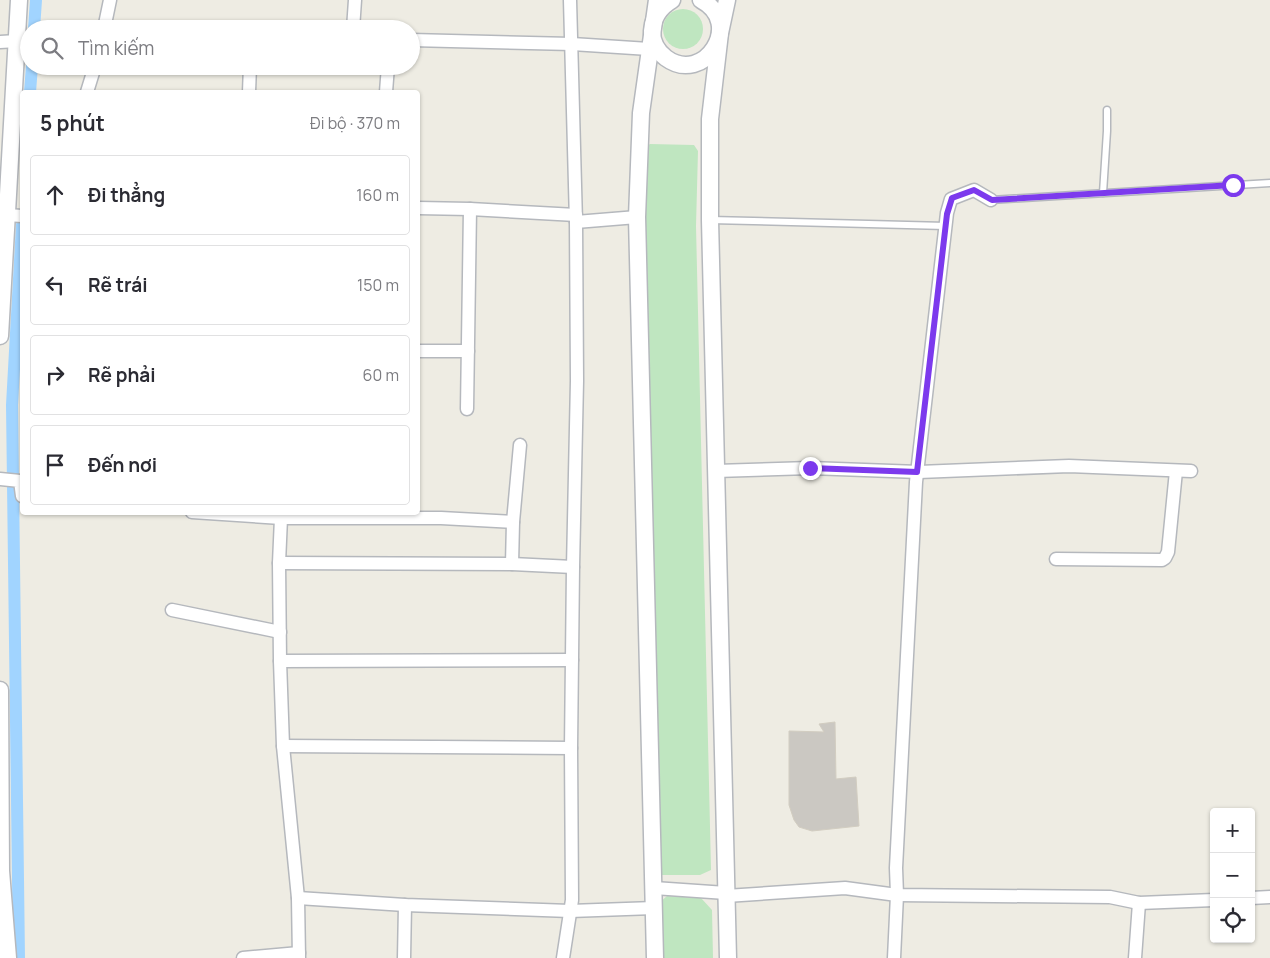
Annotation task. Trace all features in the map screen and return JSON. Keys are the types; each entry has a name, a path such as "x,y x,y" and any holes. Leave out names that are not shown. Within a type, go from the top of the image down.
{"street":[{"path":"0,336 15,215 19,0"},
{"path":"106,20 110,0"},
{"path":"354,20 355,0"},
{"path":"563,958 572,900 571,748 577,381 576,219 570,0"},
{"path":"672,0 658,9 652,34 658,50 670,61 681,64 692,64 702,60 711,53 717,44 727,0"},
{"path":"701,0 707,3 715,12 720,28"},
{"path":"719,0 720,28 710,119 710,220 728,958"},
{"path":"655,958 637,217 641,113 649,49 658,9"},
{"path":"420,40 572,44 649,49"},
{"path":"0,42 17,41"},
{"path":"89,90 93,75"},
{"path":"249,90 250,75"},
{"path":"386,90 387,75"},
{"path":"894,958 897,895 896,868 917,472 947,214 952,198 974,190 992,200"},
{"path":"420,208 470,209 576,219 637,217"},
{"path":"467,409 470,209"},
{"path":"420,351 468,351"},
{"path":"512,564 513,522 520,445"},
{"path":"716,471 810,468 917,472 1069,466 1191,471"},
{"path":"1056,559 1162,560 1165,558 1168,552 1176,471"},
{"path":"7,480 20,481"},
{"path":"236,515 281,518 441,518 513,522"},
{"path":"243,958 299,956 298,898 284,746 280,661 279,563 281,518"},
{"path":"279,563 512,564 573,567"},
{"path":"172,610 280,632"},
{"path":"280,661 572,660"},
{"path":"0,690 1,871 8,958"},
{"path":"284,746 571,748"},
{"path":"654,888 726,895 846,888 897,895 1110,897 1139,903 1210,900"},
{"path":"1255,898 1270,897"},
{"path":"298,898 406,905 570,911 654,908"},
{"path":"1135,958 1139,903"},
{"path":"404,958 406,905"}],"lane":[{"path":"1103,193 1107,110"},
{"path":"992,200 1270,183"},
{"path":"710,220 946,226"}],"green space":[{"path":"683,9 697,15 703,29 697,43 683,49 669,43 663,29 669,15"},
{"path":"650,144 694,145 698,151 696,226 711,870 700,875 658,875 642,224 645,148"},
{"path":"667,896 701,898 712,910 713,958 659,958 658,904"}],"building":[{"path":"835,722 836,779 856,777 859,826 812,831 799,827 794,820 789,805 789,731 824,732 819,724"}],"waterway":[{"path":"35,20 36,0"},
{"path":"30,90 31,75"},
{"path":"19,958 12,405 20,261"}],"route":[{"path":"810,468 917,472 947,214 952,198 974,190 992,200 1233,185"}]}
